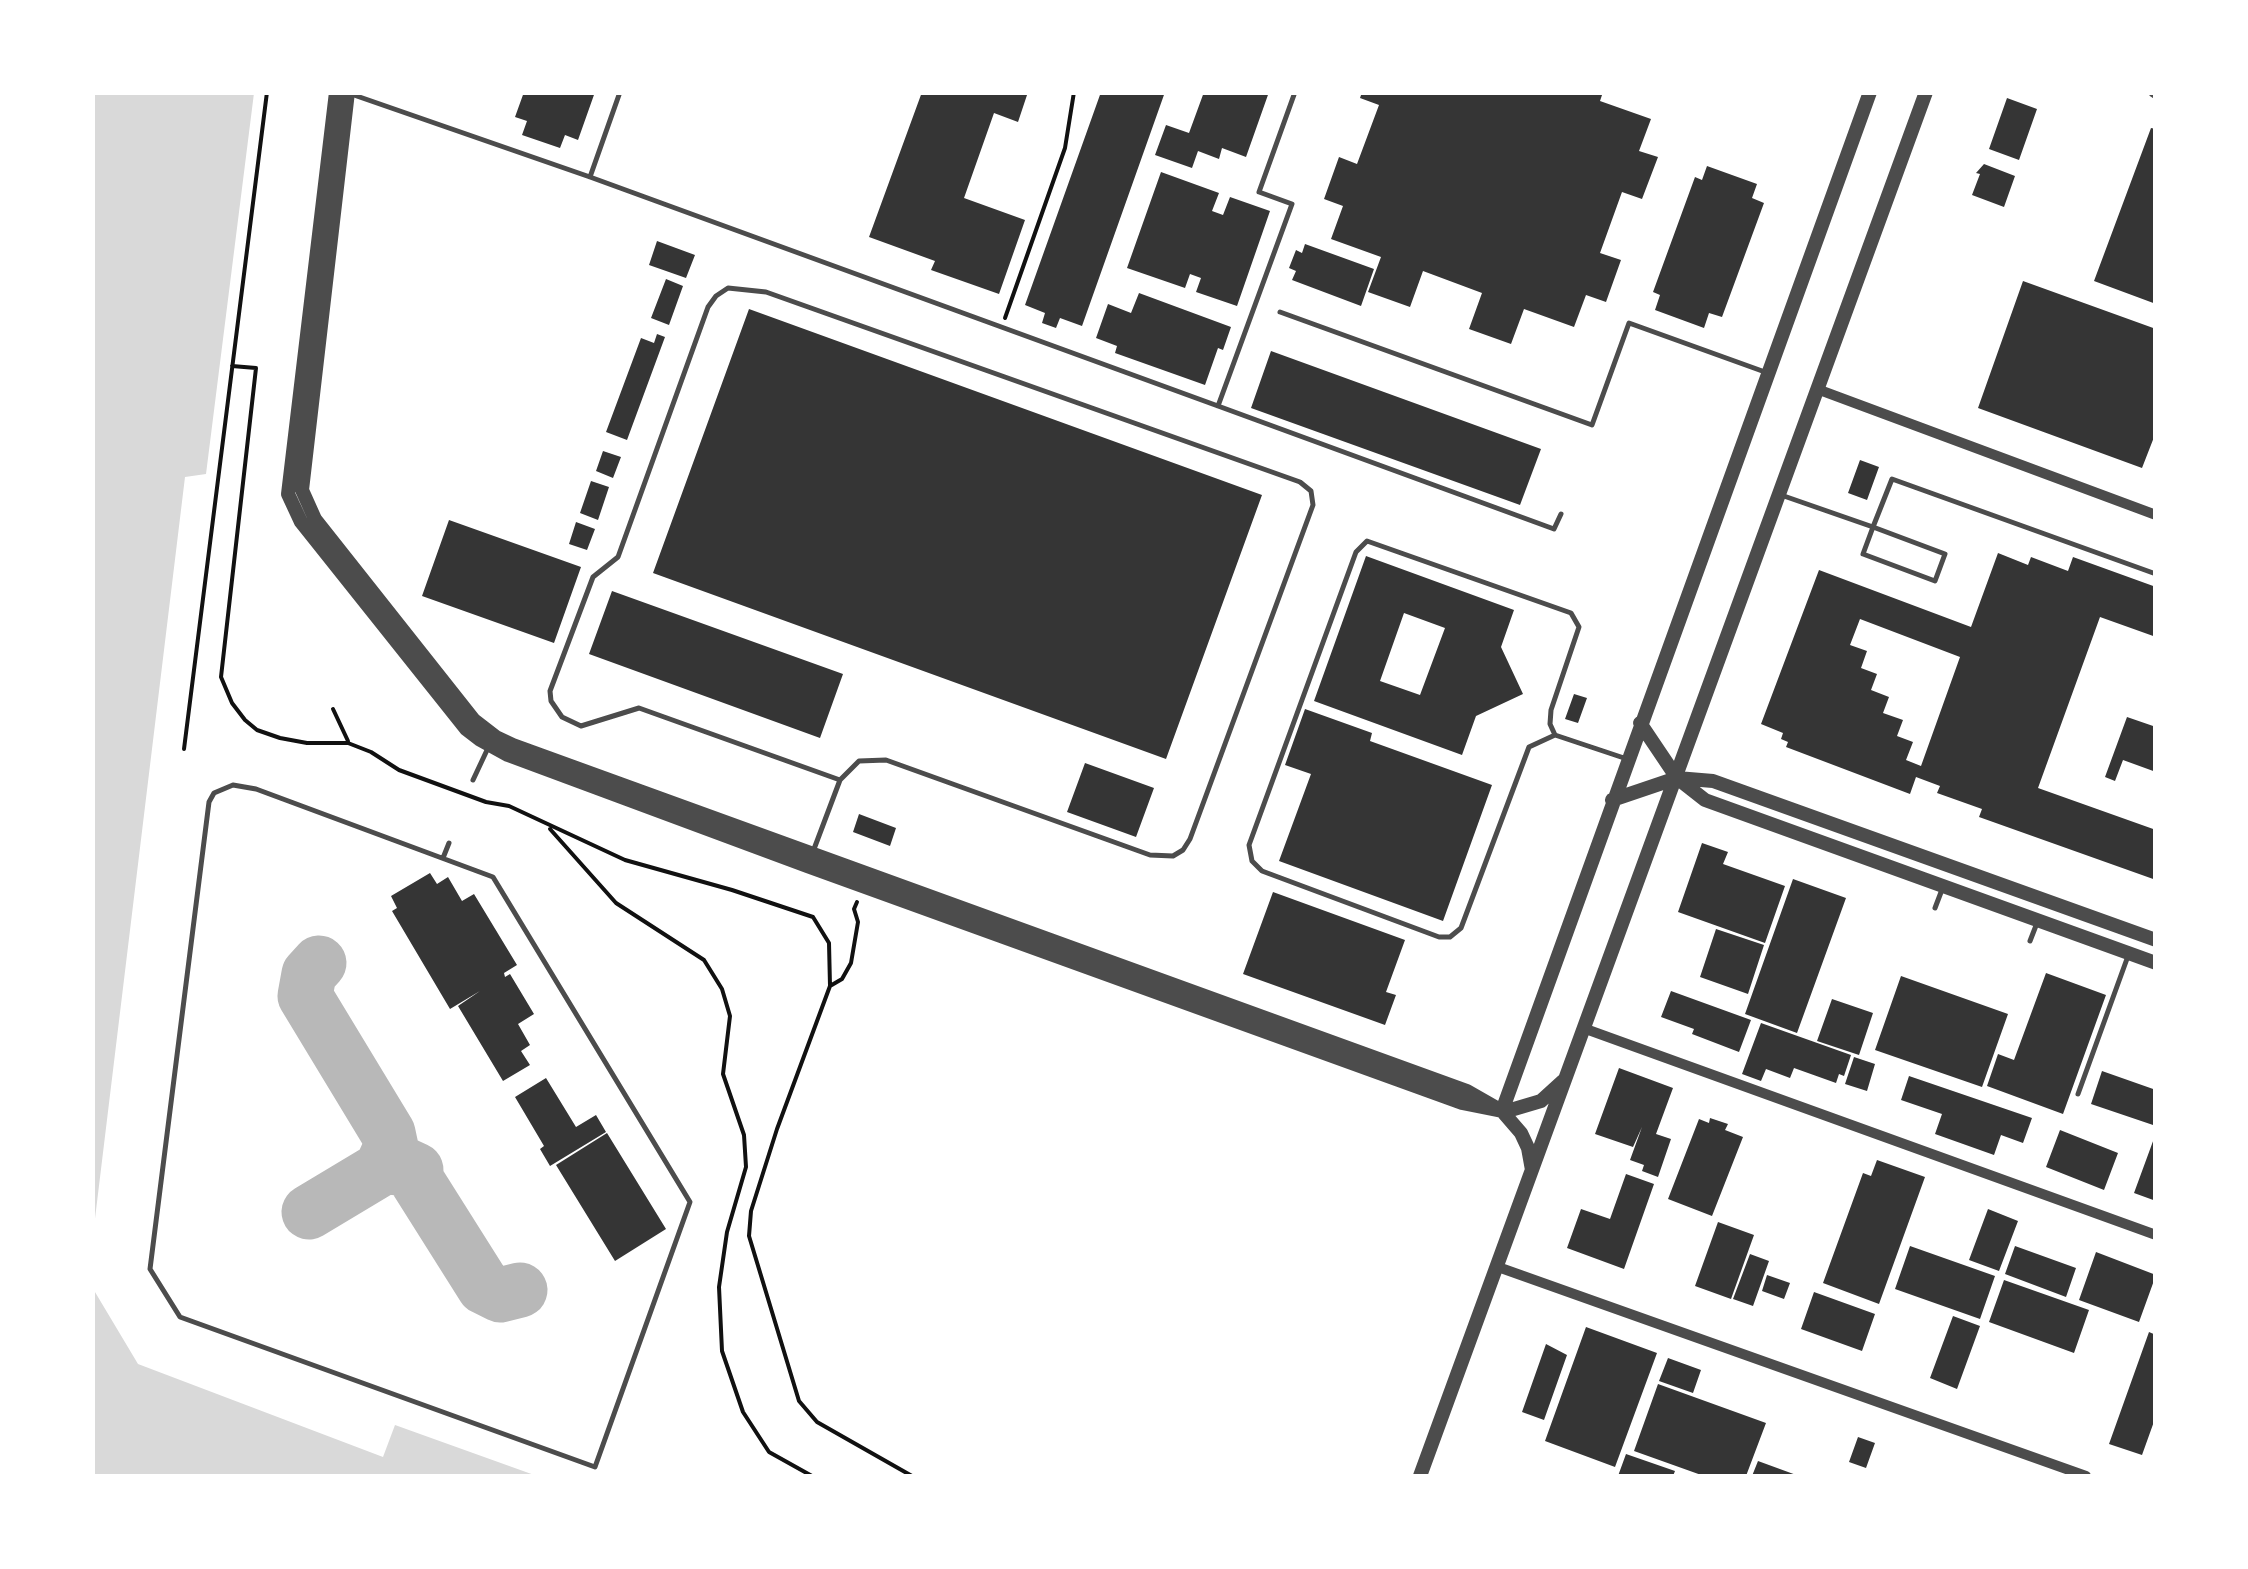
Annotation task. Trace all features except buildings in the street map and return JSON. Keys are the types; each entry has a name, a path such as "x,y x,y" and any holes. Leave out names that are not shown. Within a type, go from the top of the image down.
{"street":[{"path":"1502,1111 1870,92"},
{"path":"1420,1476 1926,92"},
{"path":"336,93 288,494 300,522 466,729 810,860 1466,1091 1502,1111 1528,1148 1532,1170"},
{"path":"348,93 302,490 315,519 492,742"},
{"path":"1817,389 2156,514"},
{"path":"1640,723 1677,778 1705,800 2156,963"},
{"path":"1612,800 1677,778 1713,781 2156,940"},
{"path":"810,860 862,886 1462,1103 1502,1111 1542,1101 1564,1082"},
{"path":"1583,1028 2156,1234"},
{"path":"1498,1267 2086,1476"}],"lane":[{"path":"590,178 620,92"},
{"path":"1218,406 1292,204 1259,192 1295,92"},
{"path":"336,93 348,93 590,178 1554,528 1560,514"},
{"path":"810,860 840,780 859,761 886,760 1150,855 1173,856 1183,850 1314,505 1310,491 1300,482 1128,418 766,292 728,288 708,307 618,557 592,577 550,700 562,717 581,726 639,708 840,780"},
{"path":"1280,312 1592,425 1629,323 1767,373"},
{"path":"1778,494 1873,527 1945,554 1934,581 1863,554 1873,527 1892,479 2156,574"},
{"path":"1556,735 1550,724 1552,710 1579,627 1570,613 1367,541 1356,552 1249,845 1252,862 1262,871 1439,937 1450,937 1461,928 1524,757 1537,741 1556,735 1627,759"},
{"path":"473,780 492,742"},
{"path":"232,785 256,789 443,858 493,878 690,1202 594,1467 180,1317 150,1269 209,802 214,793 232,785"},
{"path":"443,858 449,844"},
{"path":"1935,908 1943,886"},
{"path":"2030,941 2038,920"},
{"path":"2078,1094 2129,953"}],"path":[{"path":"184,749 267,92"},
{"path":"1001,327 1065,148 1074,92"},
{"path":"232,366 256,368 222,677 232,704 245,720 258,730 307,743 348,742 399,770 486,802 508,806 625,860 813,917 829,943 830,986 750,1211 749,1236 800,1401 817,1422 912,1476"},
{"path":"333,709 348,742"},
{"path":"547,826 616,903 704,960 722,989 730,1016 723,1074 744,1135 746,1166 727,1232 718,1287 722,1351 743,1412 769,1452 812,1476"},
{"path":"830,986 842,979 852,962 858,922 854,909 862,886"}],"shaded area":[{"path":"93,92 254,93 206,474 185,477 93,1235"},
{"path":"92,1287 138,1364 383,1457 395,1425 537,1476 93,1476"}],"taxiway":[{"path":"319,963 309,974 305,996 388,1133 391,1147 382,1167"},
{"path":"309,1212 389,1164 403,1164 416,1170"},
{"path":"382,1167 403,1168 414,1176 484,1287 500,1295 520,1290"}]}
